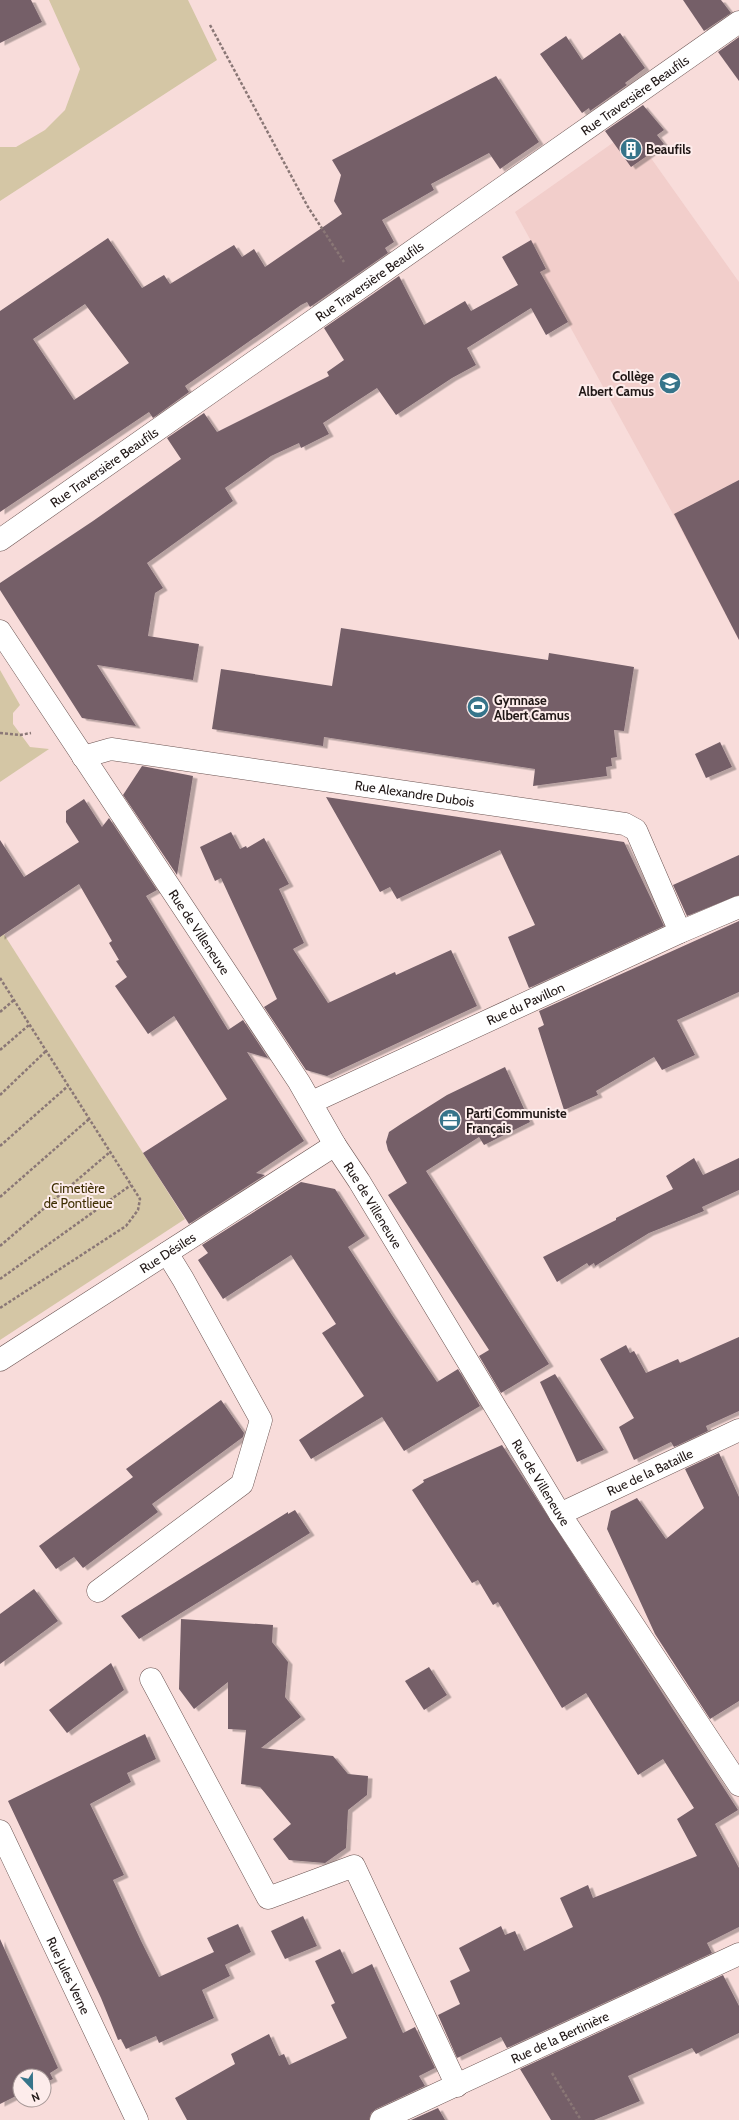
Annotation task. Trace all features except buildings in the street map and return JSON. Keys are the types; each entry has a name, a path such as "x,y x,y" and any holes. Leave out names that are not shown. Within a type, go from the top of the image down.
{"street":[{"name":"Rue Traversière Beaufils","path":"0,540 739,22"},
{"name":"Rue de Villeneuve","path":"0,631 312,1102 335,1145 359,1181 560,1514 739,1784"},
{"name":"Rue Alexandre Dubois","path":"83,757 111,749 625,824 636,830 680,932"},
{"name":"Rue du Pavillon","path":"312,1102 680,932 739,907"},
{"name":"Rue Désiles","path":"0,1360 335,1145"},
{"path":"98,1591 242,1484 261,1420 167,1253"},
{"name":"Rue de la Bataille","path":"560,1514 739,1430"},
{"path":"152,1679 268,1898 354,1866 457,2086"},
{"name":"Rue Jules Verne","path":"0,1831 136,2120"},
{"name":"Rue de la Bertinière","path":"381,2120 739,1954"}],"path":[{"path":"210,25 308,208 361,287"},
{"path":"0,733 20,735"},
{"path":"0,978 140,1200 138,1210 126,1226 0,1308"},
{"path":"0,1012 14,1000"},
{"path":"0,1050 29,1025"},
{"path":"0,1094 46,1051"},
{"path":"0,1146 68,1086"},
{"path":"0,1197 89,1118"},
{"path":"0,1246 110,1152"},
{"path":"0,1279 131,1185"},
{"path":"536,2048 581,2120"}],"shaded area":[{"name":"Collège Albert Camus","path":"631,130 739,282 739,640 673,514 540,272 546,268 515,212"}],"green space":[{"path":"49,0 188,0 217,60 0,201 0,147 16,147 45,130 65,110 80,69"},
{"path":"0,670 20,705 13,713 13,724 30,747 49,749 0,782"},
{"name":"Cimetière de Pontlieue","path":"0,928 185,1219 0,1340"}],"place":[{"name":"Beaufils","path":"631,149"},
{"name":"Collège Albert Camus","path":"670,383"},
{"name":"Gymnase Albert Camus","path":"478,707"},
{"name":"Parti Communiste Français","path":"450,1120"}]}
